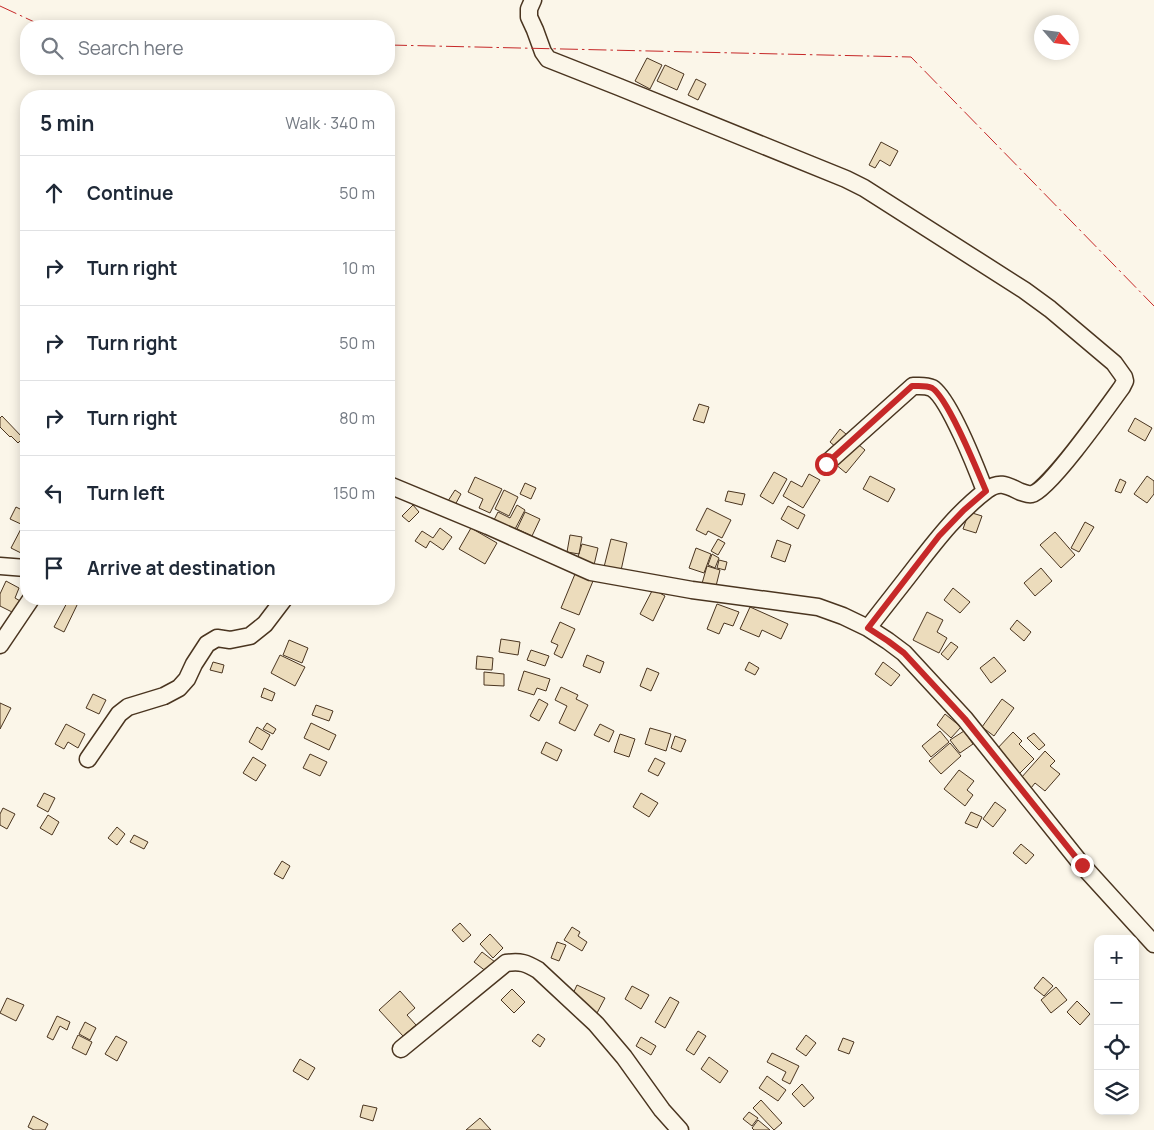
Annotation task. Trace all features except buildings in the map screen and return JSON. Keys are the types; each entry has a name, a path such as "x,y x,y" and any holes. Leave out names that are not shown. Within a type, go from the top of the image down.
{"street":[{"path":"533,0 529,9 529,17 543,52 548,59 846,179 864,188 1024,290 1076,330 1114,363 1124,377 1125,381 1122,387 1067,460 1039,491 1027,494 1000,484 986,491 939,536 868,628"},
{"path":"826,464 912,386 931,387 940,395 947,406 986,491"},
{"path":"395,487 496,529 591,572 692,590 818,607 868,628 904,653 965,719 1082,865 1154,944"},
{"path":"0,566 20,568"},
{"path":"0,646 27,605"},
{"path":"88,759 119,714 128,707 164,696 179,688 187,679 206,644 217,638 230,640 250,636 265,624 279,605"},
{"path":"401,1049 506,963 518,961 529,964 538,970 596,1024 624,1057 662,1110 680,1130"}],"power":[{"path":"0,6 30,20"},
{"path":"395,45 911,57 1154,306"}],"route":[{"path":"826,464 912,386 931,387 940,395 947,406 986,491 939,536 868,628 904,653 965,719 1082,865"}]}
